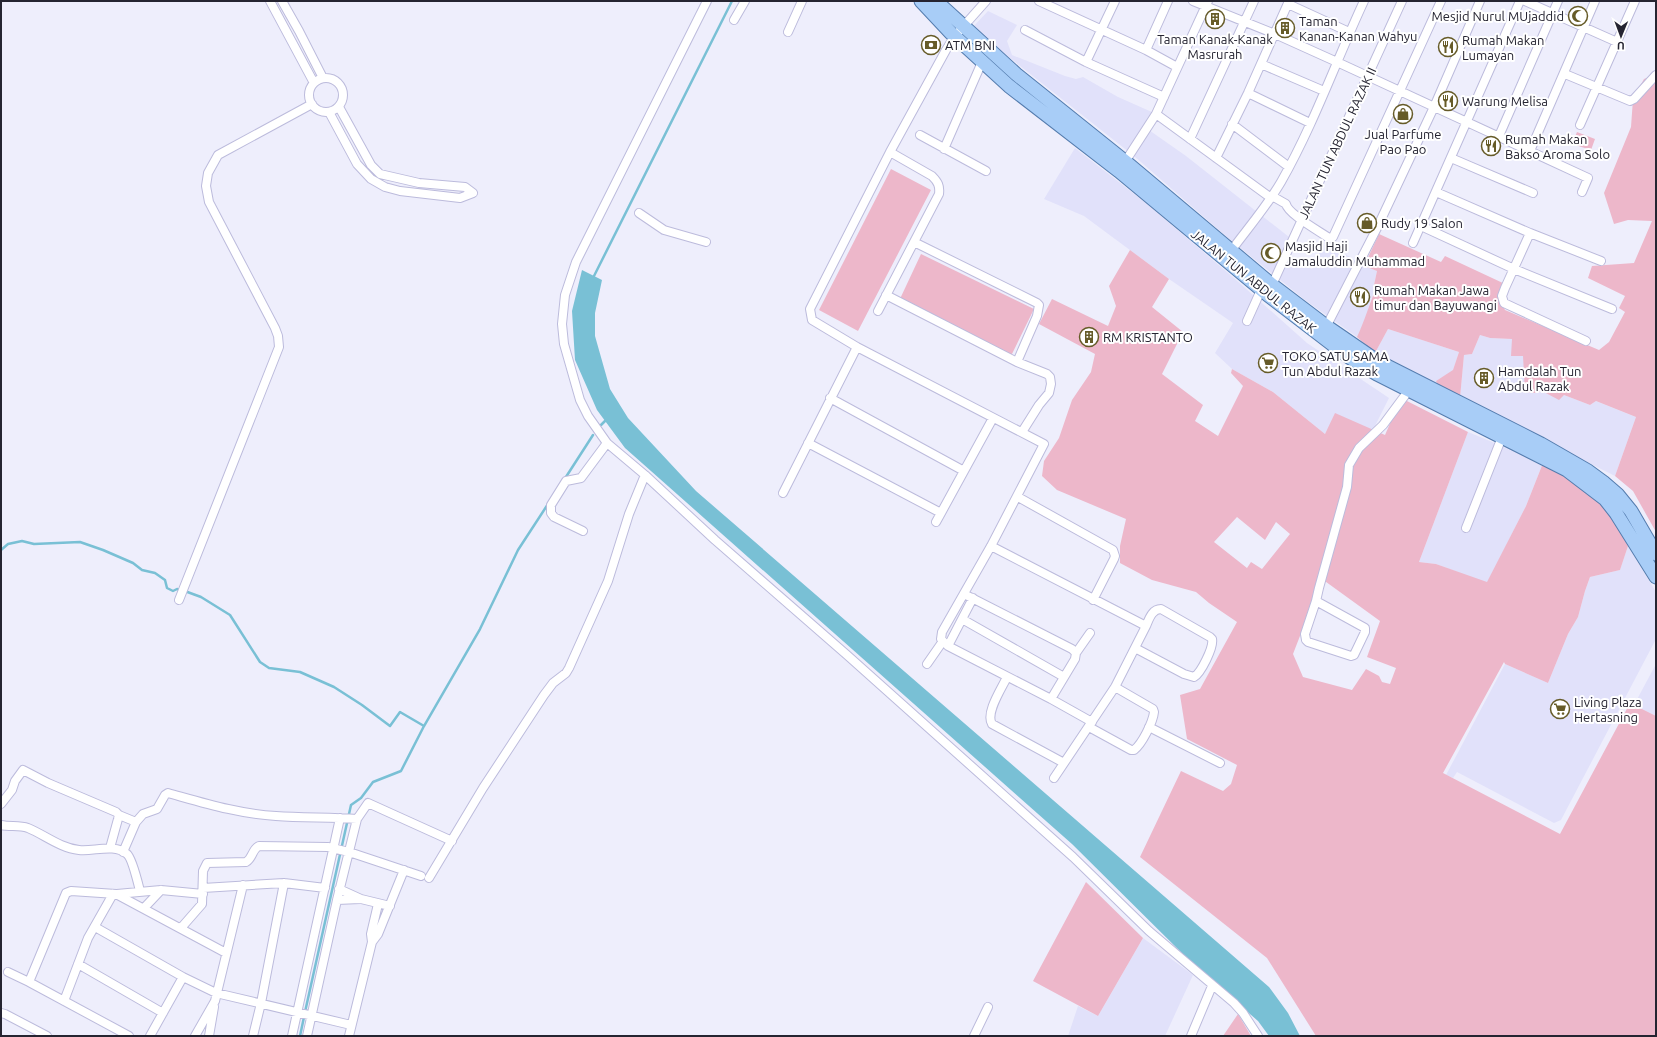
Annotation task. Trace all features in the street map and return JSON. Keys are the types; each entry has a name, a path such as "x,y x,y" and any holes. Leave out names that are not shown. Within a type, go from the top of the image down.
{"main road":[{"name":"JALAN TUN ABDUL RAZAK","path":"921,1 959,32 1016,74 1122,166 1267,287 1324,331 1366,368 1567,470 1605,499 1616,513 1656,576"},
{"name":"JALAN TUN ABDUL RAZAK","path":"936,1 982,62 1009,86 1122,166 1231,251 1267,287"},
{"name":"JALAN TUN ABDUL RAZAK","path":"1324,331 1377,361 1541,444 1588,471 1618,495 1631,511 1656,554"}],"street":[{"path":"270,1 314,83"},
{"path":"282,1 299,31 322,78"},
{"path":"707,1 572,269 565,295 562,324 564,344 580,400 607,443 645,475 715,540 847,655 1073,857 1149,931 1212,986 1234,1003 1243,1013 1258,1036"},
{"path":"734,20 745,1"},
{"path":"788,32 802,1"},
{"path":"986,1 959,32 890,152 810,309 812,320 858,347 1044,444 1018,497 942,632 941,636 945,644 1051,699 1134,750 1138,747 1149,727 1154,715 1153,709 1115,687"},
{"path":"1040,1 1146,50 1177,67"},
{"path":"1086,62 1114,1"},
{"path":"1146,50 1168,1"},
{"path":"1193,1 1207,4 1245,23 1275,34 1588,178 1582,192"},
{"path":"1190,139 1254,1"},
{"path":"1231,251 1272,197 1289,167 1310,123 1363,1"},
{"name":"JALAN TUN ABDUL RAZAK II","path":"1247,321 1267,287 1302,220 1402,1"},
{"path":"1156,114 1272,197 1286,204 1287,209 1302,220 1329,238 1333,237 1441,1"},
{"path":"1324,331 1377,228 1434,107 1480,1"},
{"path":"1413,243 1520,1"},
{"path":"1525,1 1618,42"},
{"path":"1498,136 1558,1"},
{"path":"1530,151 1565,74 1595,1"},
{"path":"1580,125 1635,1"},
{"path":"1216,158 1262,64 1288,3 1349,32"},
{"path":"1122,166 1156,114 1207,4"},
{"path":"1025,30 1086,62 1164,97"},
{"path":"944,149 982,62"},
{"path":"1262,64 1324,91"},
{"path":"1565,74 1630,101 1634,99 1656,75"},
{"path":"322,78 333,80 341,87 343,97 339,107 329,112 318,110 312,104 309,96 310,90 314,83 322,78"},
{"path":"1248,93 1310,123"},
{"path":"179,600 279,347 278,336 275,328 209,202 206,186 208,173 218,155 312,104"},
{"path":"329,112 357,164 371,180 385,187 400,191 460,198 473,194 465,187 419,183 380,174 372,165 339,107"},
{"path":"1232,124 1289,167"},
{"path":"920,135 986,171"},
{"path":"878,311 939,194 938,181 890,152"},
{"path":"1451,158 1532,193"},
{"path":"1436,192 1530,233 1601,261"},
{"path":"639,213 664,230 706,242"},
{"path":"1421,226 1514,269 1612,309"},
{"path":"1530,233 1502,296 1504,302 1586,341"},
{"path":"914,242 1039,305 1038,316 1016,362"},
{"path":"886,295 1016,362 1047,374 1050,377 1051,384 1049,393 1039,405 1022,432"},
{"path":"783,493 830,398 858,347"},
{"path":"1316,601 1365,628 1365,632 1354,655 1351,656 1308,642 1305,634 1316,601 1347,487 1349,465 1359,448 1383,425 1409,390"},
{"path":"830,398 964,470"},
{"path":"936,522 993,418"},
{"path":"1466,528 1502,437"},
{"path":"583,531 554,517 551,513 551,505 566,481 581,478 607,443"},
{"path":"808,443 941,513"},
{"path":"429,878 487,782 544,696 553,683 566,673 569,668 608,581 629,514 645,475"},
{"path":"1018,497 1113,550 1115,556 1114,559 1093,600"},
{"path":"991,546 1093,600 1146,626"},
{"path":"964,594 1072,649 1076,653"},
{"path":"927,664 945,644 962,619 973,598"},
{"path":"1054,778 1115,687 1153,612 1161,609 1210,637 1213,645 1199,673 1194,677 1184,674 1135,648"},
{"path":"962,619 1064,677"},
{"path":"1051,699 1075,659 1076,653 1090,633"},
{"path":"1007,677 991,709 989,719 992,724 1064,763"},
{"path":"1149,727 1220,763"},
{"path":"1,804 12,790 15,781 23,770 48,783 112,810 119,815 136,822"},
{"path":"123,852 136,822 143,814 157,809 168,793 225,809 276,816 357,819"},
{"path":"307,1036 337,900 357,819 368,803 452,841"},
{"path":"110,848 119,815"},
{"path":"292,1036 296,1012 340,818"},
{"path":"1,825 28,828 61,845 78,850 91,851 110,848 123,852 129,857 140,891"},
{"path":"180,928 201,906 203,901 204,872 207,864 211,862 246,862 249,860 257,846 307,846 334,848 421,876"},
{"path":"372,942 378,934 404,870"},
{"path":"29,982 66,893 74,891 115,894 161,890 203,891 243,885 284,883 325,888"},
{"path":"253,1036 261,1004 284,883"},
{"path":"209,1036 216,997 243,885"},
{"path":"340,889 361,899 390,906"},
{"path":"144,908 161,890"},
{"path":"115,894 144,908 226,953"},
{"path":"64,1001 88,938 115,894"},
{"path":"337,900 361,899"},
{"path":"349,1036 372,942 371,934 378,904"},
{"path":"95,927 216,997 261,1004 351,1025"},
{"path":"78,964 163,1013"},
{"path":"8,972 129,1036"},
{"path":"150,1036 183,977"},
{"path":"1191,1036 1212,986"},
{"path":"195,1036 216,997"},
{"path":"974,1036 988,1007"},
{"path":"1,1013 46,1036"}],"shaded area":[{"path":"988,11 1017,25 1007,41 1012,55 1065,76 1076,79 1083,77 1118,97 1154,113 1146,128 1186,156 1289,237 1298,238 1289,259 1312,269 1325,241 1364,266 1377,271 1374,285 1376,288 1370,302 1366,319 1357,337 1305,300 1228,238 1134,156 972,28"},
{"path":"1656,74 1656,532 1633,491 1615,476 1636,417 1596,401 1590,405 1564,395 1559,400 1542,391 1535,393 1525,392 1523,356 1511,356 1512,339 1490,338 1480,335 1472,354 1464,355 1460,398 1438,386 1436,381 1453,370 1459,352 1388,329 1375,353 1357,337 1376,288 1374,285 1377,271 1364,266 1379,234 1441,262 1445,256 1505,284 1499,299 1505,310 1599,350 1609,342 1625,312 1619,308 1625,296 1588,278 1592,266 1634,263 1652,221 1628,220 1614,224 1604,193 1631,127 1633,99 1644,79"},
{"path":"1577,132 1595,139 1591,150 1572,144"},
{"path":"1075,148 1146,203 1307,343 1389,398 1373,430 1327,430 1325,434 1273,392 1232,369 1215,353 1233,323 1169,279 1084,216 1044,199"},
{"path":"891,169 931,190 858,331 819,310"},
{"path":"1130,250 1169,279 1152,307 1183,332 1162,374 1203,405 1195,421 1218,436 1243,386 1231,373 1232,369 1273,392 1325,434 1335,413 1385,435 1401,398 1468,432 1419,562 1436,564 1487,582 1526,506 1543,463 1584,485 1609,510 1628,546 1620,570 1590,577 1578,617 1568,634 1548,683 1505,664 1504,662 1443,773 1560,834 1630,703 1656,716 1656,1036 1316,1036 1267,958 1140,857 1181,771 1223,791 1231,784 1237,765 1187,739 1180,695 1200,689 1237,622 1209,603 1196,592 1152,580 1120,563 1120,546 1126,519 1057,490 1042,476 1044,461 1059,438 1072,400 1091,372 1095,354 1039,324 1052,299 1108,326 1116,306 1109,286","holes":["1237,517 1265,540 1276,522 1290,534 1262,569 1251,562 1247,568 1214,542","1322,579 1380,621 1367,657 1396,668 1390,684 1382,682 1379,676 1366,669 1352,690 1303,677 1293,654"]},
{"path":"921,254 1034,309 1010,358 899,301"},
{"path":"1388,329 1459,352 1453,371 1436,381 1438,386 1375,353"},
{"path":"1480,335 1490,338 1512,339 1523,356 1535,393 1542,391 1559,399 1564,395 1590,405 1596,401 1636,417 1615,476 1460,398 1464,355 1472,354"},
{"path":"1468,432 1543,463 1526,506 1487,583 1436,564 1419,562"},
{"name":"Living Plaza Hertasning","path":"1628,546 1656,592 1656,639 1561,820 1554,823 1457,772 1453,778 1446,775 1505,664 1548,683 1568,634 1578,617 1590,577 1620,570"},
{"path":"1656,664 1656,716 1634,705"},
{"path":"1086,882 1143,938 1098,1016 1033,981"},
{"path":"1143,938 1193,975 1165,1036 1068,1036 1078,1006 1098,1016"},
{"path":"1238,1014 1251,1036 1223,1036"}],"water":[{"path":"582,270 602,280 595,313 595,336 610,389 628,418 696,491 1269,987 1288,1013 1300,1036 1269,1036 1258,1021 1198,969 1072,844 625,448 597,410 575,360 572,311"}],"waterway":[{"path":"594,276 732,1"},
{"path":"601,425 605,421"},
{"path":"564,480 593,435"},
{"path":"305,1012 351,805 361,798 373,782 401,771 424,726 480,629 518,550 548,504"},
{"path":"1,550 8,544 22,541 34,544 80,542 103,550 133,563 142,570 155,573 165,580 167,588 173,591 177,589 182,590 201,597 230,615 260,662 269,668 300,672 334,687 362,705 390,726 400,712 424,726"},
{"path":"300,1036 304,1017"}],"place":[{"name":"Mesjid Nurul MUjaddid","path":"1578,16"},
{"name":"Taman Kanak-Kanak Masrurah","path":"1215,19"},
{"name":"Taman Kanan-Kanan Wahyu","path":"1285,28"},
{"name":"ATM BNI","path":"931,45"},
{"name":"Rumah Makan Lumayan","path":"1448,47"},
{"name":"Warung Melisa","path":"1448,101"},
{"name":"Jual Parfume Pao Pao","path":"1403,114"},
{"name":"Rumah Makan Bakso Aroma Solo","path":"1491,146"},
{"name":"Rudy 19 Salon","path":"1367,223"},
{"name":"Masjid Haji Jamaluddin Muhammad","path":"1271,253"},
{"name":"Rumah Makan Jawa timur dan Bayuwangi","path":"1360,297"},
{"name":"RM KRISTANTO","path":"1089,337"},
{"name":"TOKO SATU SAMA Tun Abdul Razak","path":"1268,363"},
{"name":"Hamdalah Tun Abdul Razak","path":"1484,378"},
{"name":"Living Plaza Hertasning","path":"1560,709"}]}
